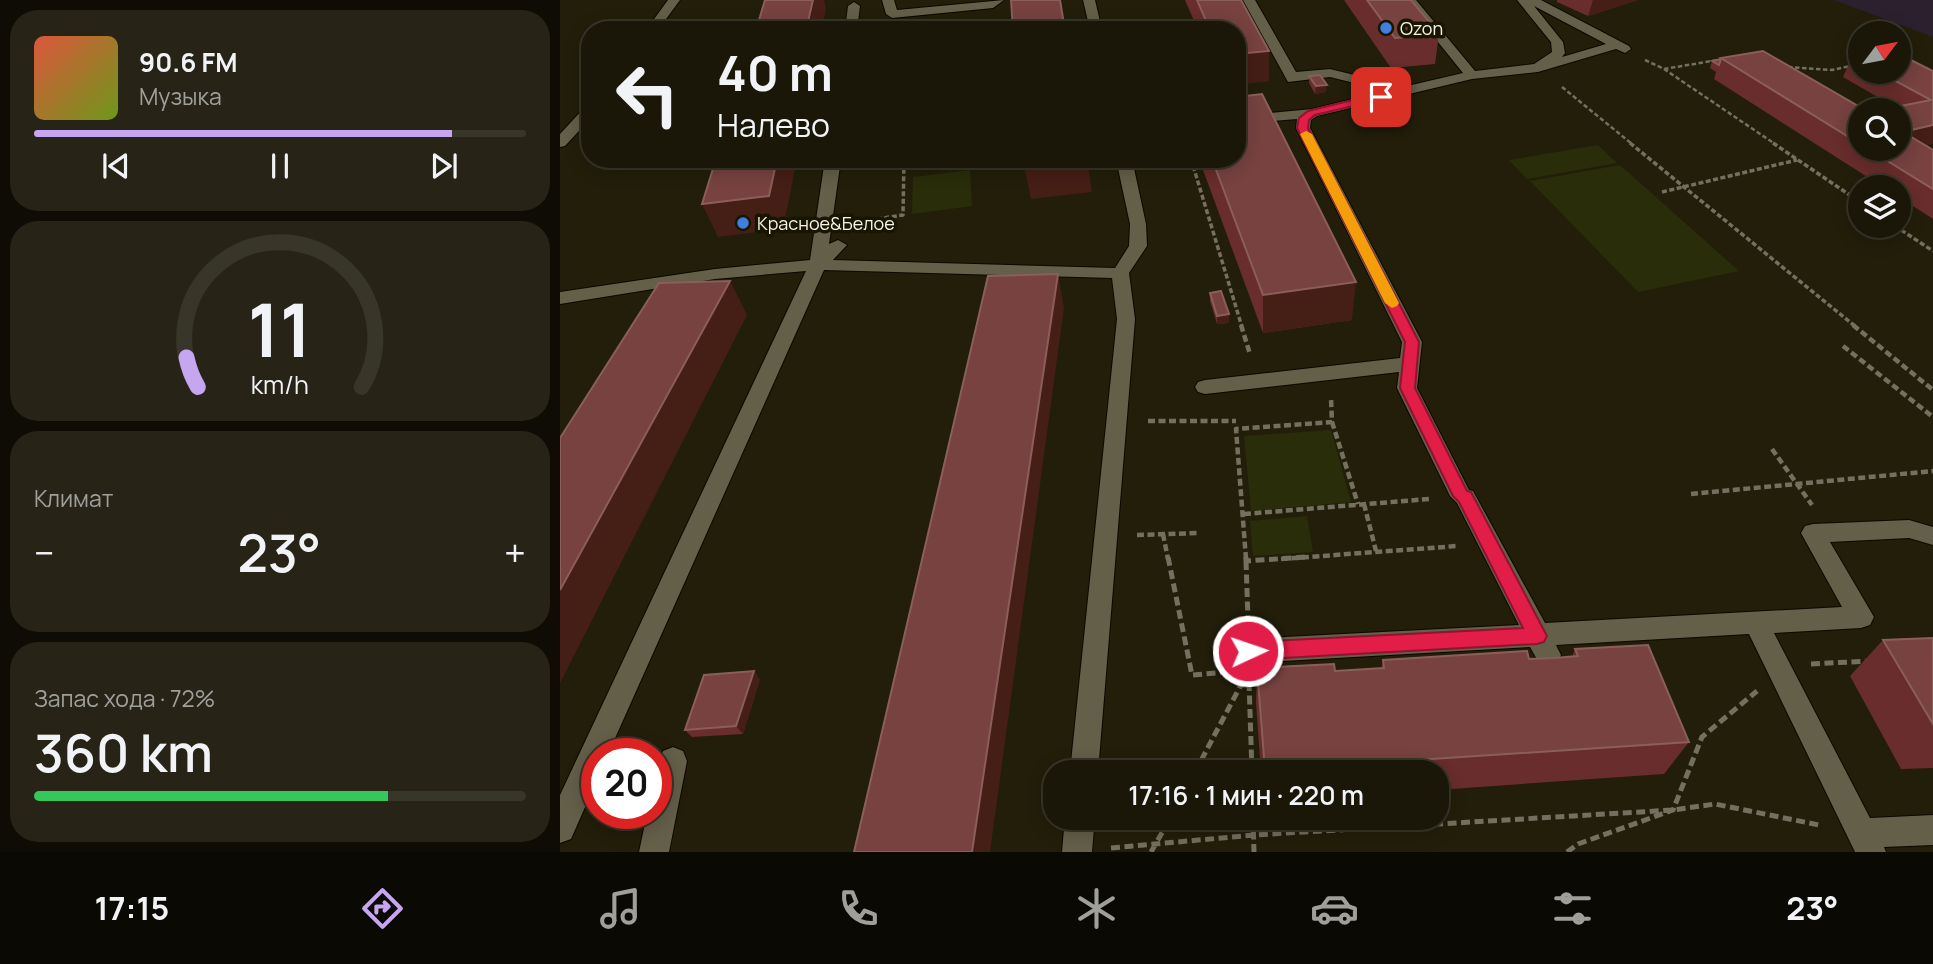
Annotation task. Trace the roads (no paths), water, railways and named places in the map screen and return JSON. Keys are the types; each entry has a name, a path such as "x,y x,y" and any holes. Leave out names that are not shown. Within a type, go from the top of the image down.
{"street":[{"path":"659,21 674,0"},
{"path":"888,0 892,14 999,2"},
{"path":"1089,0 1094,21"},
{"path":"1249,0 1292,77 1330,73 1404,91"},
{"path":"1410,0 1472,75"},
{"path":"1523,0 1557,42 1559,54 1538,68"},
{"path":"1246,119 1312,113 1472,75 1538,68 1621,47 1532,0"},
{"path":"852,21 854,6"},
{"path":"1312,113 1304,118 1303,128 1412,342 1407,388 1461,496 1465,497 1543,646"},
{"path":"560,143 581,120"},
{"path":"560,828 818,265 832,168"},
{"path":"1085,760 1126,320 1120,273 1138,246 1138,224 1126,168"},
{"path":"818,265 838,246"},
{"path":"560,298 715,274 818,265 1120,273"},
{"path":"1205,387 1410,364"},
{"path":"1243,661 1543,646 1756,624 1861,617 1813,533 1909,529 1933,536"},
{"path":"1756,624 1866,843 1933,830"},
{"path":"654,852 673,761"},
{"path":"1077,851 1079,830"}],"place":[{"name":"Ozon","path":"1386,28"},
{"name":"Красное&Белое","path":"743,223"}]}
